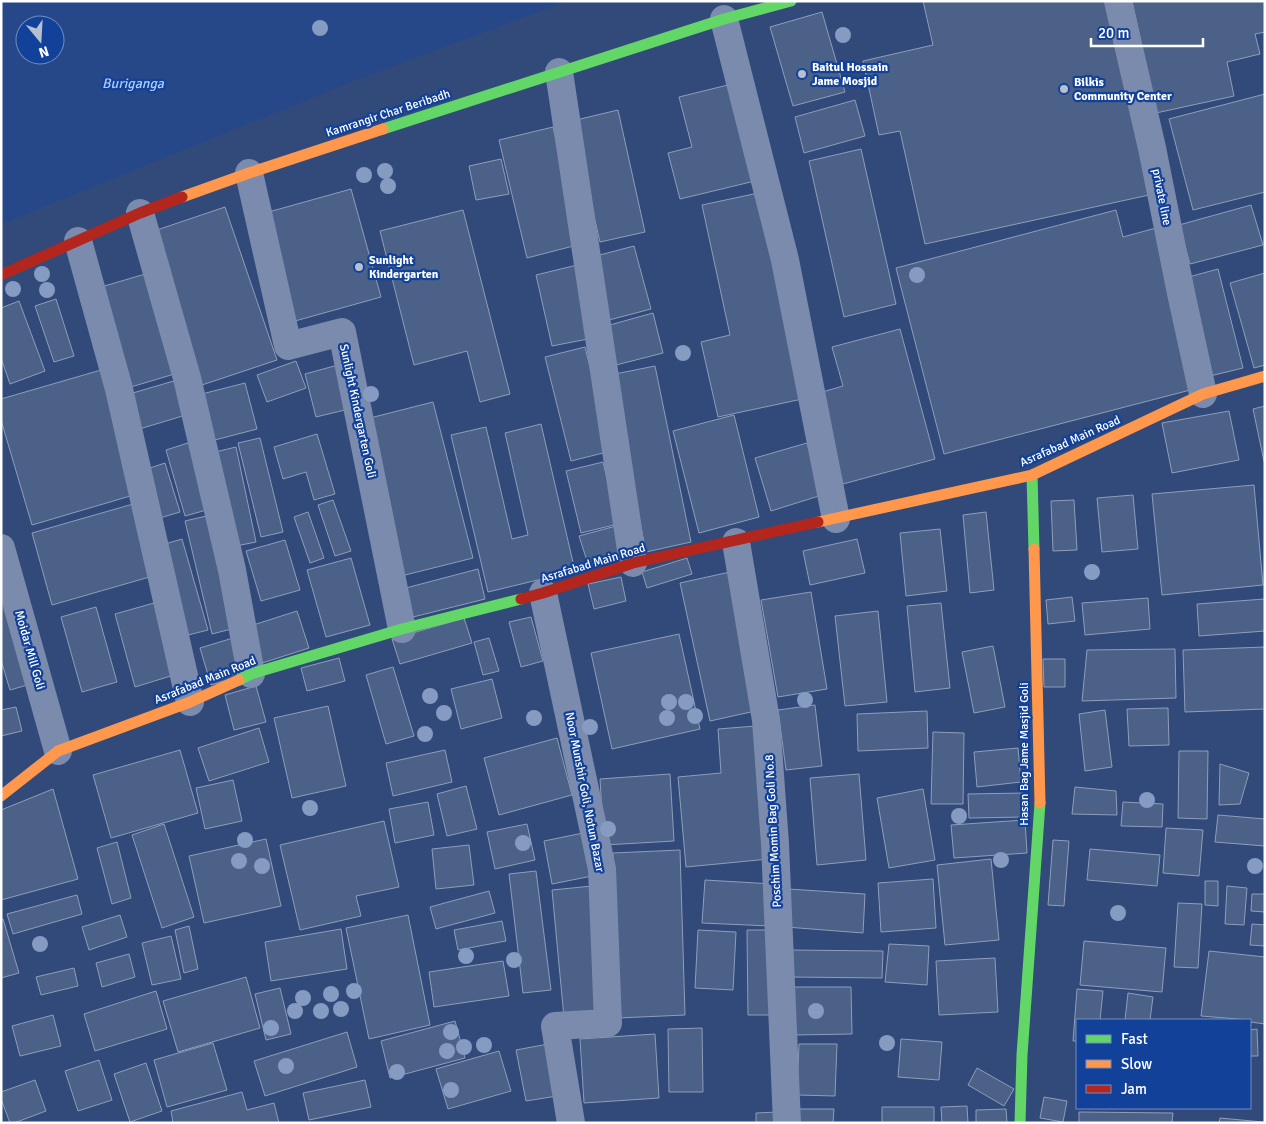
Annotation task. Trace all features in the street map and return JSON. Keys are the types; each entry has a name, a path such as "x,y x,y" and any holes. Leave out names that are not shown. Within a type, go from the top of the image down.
{"street":[{"name":"Kamrangir Char Beribadh","path":"1,275 140,213 249,173 724,19 791,1"},
{"name":"private line","path":"1118,1 1152,148 1203,394"},
{"path":"724,19 785,260 836,519"},
{"path":"560,72 633,563"},
{"name":"Sunlight Kindergarten Goli","path":"249,173 288,346 342,332 402,629"},
{"path":"140,213 187,378 232,570 251,674"},
{"path":"78,241 119,389 190,702"},
{"name":"Asrafabad Main Road","path":"1,796 58,752 190,702 251,674 402,629 544,593 633,563 736,542 1032,475 1203,394 1265,376"},
{"name":"Hasan Bag Jame Masjid Goli","path":"1020,1123 1022,1055 1040,797 1032,475"},
{"name":"Poschim Momin Bag Goli No.8","path":"736,542 766,720 775,844 787,1123"},
{"name":"Moidar Mill Goli","path":"1,548 58,752"},
{"name":"Noor Munshir Goli, Notun Bazar","path":"544,593 602,869 608,1023 555,1026 571,1123"}],"water":[{"name":"Buriganga","path":"1,1 568,1 361,78 1,224"}],"building":[{"path":"923,1 1107,1 1149,195 925,244 900,131 879,135 863,61 933,45"},
{"path":"1132,1 1265,1 1265,32 1255,34 1260,54 1227,62 1234,96 1156,113"},
{"path":"822,12 845,92 793,106 770,27"},
{"path":"736,83 759,180 680,199 668,153 692,147 679,97"},
{"path":"1265,94 1265,192 1193,210 1169,119"},
{"path":"855,100 865,136 804,153 795,117"},
{"path":"618,110 645,232 600,242 572,121"},
{"path":"553,127 581,244 527,258 499,140"},
{"path":"861,149 896,304 844,317 809,161"},
{"path":"501,159 509,194 476,200 469,166"},
{"path":"351,189 381,297 295,321 265,213"},
{"path":"763,192 807,398 718,417 701,342 730,335 702,205"},
{"path":"1251,205 1263,245 1190,264 1179,225"},
{"path":"225,207 277,360 202,385 151,232"},
{"path":"463,210 510,394 480,402 467,351 414,365 380,231"},
{"path":"1116,210 1123,237 1156,228 1198,388 944,454 896,268"},
{"path":"634,246 651,309 609,320 592,257"},
{"path":"577,265 593,338 552,346 536,275"},
{"path":"1218,269 1243,368 1210,376 1185,278"},
{"path":"152,272 181,372 131,387 101,287"},
{"path":"1265,273 1265,365 1254,368 1230,283"},
{"path":"56,299 74,356 54,362 35,306"},
{"path":"19,301 45,371 10,384 1,358 1,308"},
{"path":"653,313 663,353 616,365 606,326"},
{"path":"900,329 935,459 843,484 819,393 843,386 832,347"},
{"path":"585,347 611,451 571,461 545,357"},
{"path":"296,361 306,388 267,402 257,375"},
{"path":"338,365 349,409 316,417 305,374"},
{"path":"655,366 691,542 646,552 610,375"},
{"path":"101,370 137,494 32,525 1,420 1,399"},
{"path":"177,380 186,415 136,430 126,395"},
{"path":"245,383 257,429 211,441 198,395"},
{"path":"433,402 473,558 401,576 362,420"},
{"path":"1265,406 1265,466 1253,409"},
{"path":"1229,411 1239,460 1172,473 1162,423"},
{"path":"734,415 759,517 699,533 673,431"},
{"path":"541,424 575,571 488,592 451,435 486,427 512,539 528,535 505,433"},
{"path":"317,434 335,494 314,500 306,472 283,479 274,447"},
{"path":"260,438 283,532 261,537 238,443"},
{"path":"191,442 210,509 185,516 166,450"},
{"path":"807,443 822,495 771,511 755,458"},
{"path":"236,447 256,542 231,547 211,453"},
{"path":"603,462 618,524 581,533 566,471"},
{"path":"165,463 180,512 153,520 138,472"},
{"path":"1254,485 1263,585 1162,595 1152,494"},
{"path":"1133,495 1138,549 1102,552 1097,498"},
{"path":"333,500 351,551 335,556 318,505"},
{"path":"1074,500 1077,550 1053,551 1051,501"},
{"path":"133,504 153,576 52,605 32,533"},
{"path":"308,512 324,558 310,563 294,517"},
{"path":"986,512 994,590 970,593 963,515"},
{"path":"211,515 239,627 212,634 185,521"},
{"path":"616,526 624,558 589,567 579,536"},
{"path":"940,529 947,591 906,596 900,533"},
{"path":"182,539 208,630 184,636 158,546"},
{"path":"857,539 865,573 810,585 803,551"},
{"path":"285,540 300,590 261,601 246,551"},
{"path":"351,558 370,625 326,637 307,570"},
{"path":"687,558 692,574 647,588 642,572"},
{"path":"478,569 485,599 409,618 402,589"},
{"path":"730,572 760,710 710,721 680,583"},
{"path":"621,577 626,601 594,609 588,584"},
{"path":"1,582 31,684 10,690 1,660"},
{"path":"811,592 827,689 778,697 761,600"},
{"path":"1072,597 1075,621 1048,624 1046,600"},
{"path":"1148,598 1150,629 1085,635 1082,603"},
{"path":"1265,599 1265,631 1199,636 1197,604"},
{"path":"154,603 174,675 135,687 115,614"},
{"path":"941,603 950,688 915,692 907,606"},
{"path":"96,607 117,682 82,692 61,617"},
{"path":"297,611 309,648 259,664 247,627"},
{"path":"878,611 887,702 845,706 835,616"},
{"path":"531,617 543,661 521,667 509,622"},
{"path":"464,618 472,643 400,664 392,639"},
{"path":"679,634 700,729 612,749 591,653"},
{"path":"233,638 244,675 211,685 200,648"},
{"path":"489,638 499,671 483,675 474,642"},
{"path":"993,646 1005,707 974,713 962,652"},
{"path":"1265,647 1265,709 1185,712 1183,650"},
{"path":"1175,649 1176,698 1082,701 1087,650"},
{"path":"339,658 345,681 307,691 301,668"},
{"path":"1043,659 1065,659 1065,687 1044,687"},
{"path":"393,667 414,736 386,744 366,675"},
{"path":"492,679 502,718 461,729 451,689"},
{"path":"256,686 266,722 234,730 225,695"},
{"path":"815,705 822,766 786,770 778,710"},
{"path":"328,706 346,786 292,798 274,718"},
{"path":"16,707 22,731 1,736 1,710"},
{"path":"1168,708 1169,745 1129,746 1127,709"},
{"path":"1105,710 1112,767 1085,771 1079,714"},
{"path":"927,711 928,748 858,751 857,714"},
{"path":"756,726 769,859 686,867 678,777 721,773 718,729"},
{"path":"259,728 269,762 209,781 198,748"},
{"path":"933,732 964,733 963,804 931,804"},
{"path":"557,738 572,795 499,815 484,758"},
{"path":"1018,748 1021,782 977,787 974,752"},
{"path":"180,750 198,813 111,838 93,775"},
{"path":"445,750 452,782 393,796 386,763"},
{"path":"1179,751 1208,751 1207,819 1178,818"},
{"path":"1220,764 1249,773 1240,804 1219,805"},
{"path":"670,774 674,841 604,845 600,779"},
{"path":"859,774 866,860 817,865 810,778"},
{"path":"233,780 242,821 205,829 196,788"},
{"path":"466,786 477,829 447,836 437,794"},
{"path":"1075,787 1116,791 1117,815 1072,814"},
{"path":"53,789 78,879 1,900 1,810"},
{"path":"923,789 935,860 889,868 877,798"},
{"path":"1025,793 1026,817 969,818 968,794"},
{"path":"428,802 434,835 395,843 389,809"},
{"path":"1123,802 1163,804 1162,827 1121,826"},
{"path":"1218,815 1265,819 1265,846 1215,842"},
{"path":"1025,820 1027,853 954,858 951,825"},
{"path":"384,821 399,887 356,896 361,916 300,930 280,845"},
{"path":"164,824 194,917 162,928 132,835"},
{"path":"527,824 535,860 495,869 487,832"},
{"path":"1166,828 1203,830 1199,876 1163,873"},
{"path":"588,832 597,875 552,884 544,841"},
{"path":"266,839 281,906 204,923 189,856"},
{"path":"1053,840 1069,841 1064,906 1048,905"},
{"path":"117,842 131,898 112,904 97,848"},
{"path":"469,845 474,885 436,889 432,849"},
{"path":"1090,849 1160,855 1157,886 1087,880"},
{"path":"680,850 685,1015 618,1018 613,853"},
{"path":"991,859 999,940 945,945 937,865"},
{"path":"536,871 551,990 523,993 509,874"},
{"path":"933,879 936,928 881,932 878,883"},
{"path":"705,880 773,884 770,926 702,923"},
{"path":"1205,881 1218,881 1218,906 1205,905"},
{"path":"592,886 603,1015 564,1018 552,890"},
{"path":"1227,886 1247,888 1244,925 1225,924"},
{"path":"788,889 865,894 863,933 786,927"},
{"path":"489,891 495,913 436,929 430,907"},
{"path":"1252,894 1265,894 1265,912 1251,911"},
{"path":"77,895 82,914 13,934 7,914"},
{"path":"1178,903 1202,904 1198,968 1174,967"},
{"path":"120,915 127,937 89,950 82,927"},
{"path":"408,915 430,1025 369,1039 346,928"},
{"path":"3,919 19,973 1,978 1,920"},
{"path":"502,921 506,941 458,950 454,930"},
{"path":"1252,924 1265,925 1265,946 1250,945"},
{"path":"189,926 198,969 184,973 175,930"},
{"path":"341,929 347,969 271,981 265,942"},
{"path":"698,930 736,932 733,990 695,988"},
{"path":"747,930 775,930 776,1015 748,1015"},
{"path":"171,936 181,979 152,985 142,943"},
{"path":"1084,941 1166,948 1162,992 1080,985"},
{"path":"889,944 929,946 927,985 885,982"},
{"path":"791,950 883,951 882,978 791,977"},
{"path":"1209,951 1265,957 1265,1024 1251,1022 1251,1019 1201,1016"},
{"path":"129,954 135,977 102,987 96,963"},
{"path":"995,958 998,1012 939,1015 936,961"},
{"path":"503,961 509,996 434,1007 429,972"},
{"path":"74,968 78,986 41,995 36,977"},
{"path":"246,977 260,1028 178,1052 163,1001"},
{"path":"793,987 851,987 852,1034 794,1035"},
{"path":"280,988 291,1034 266,1040 255,994"},
{"path":"1077,989 1103,991 1100,1019 1076,1019 1076,1041 1073,1041"},
{"path":"156,991 167,1029 95,1051 84,1014"},
{"path":"1128,993 1153,997 1150,1019 1125,1019"},
{"path":"53,1015 61,1046 20,1056 12,1026"},
{"path":"455,1021 465,1058 390,1078 381,1041"},
{"path":"702,1028 703,1092 669,1092 668,1029"},
{"path":"1257,1029 1258,1056 1251,1056 1251,1030"},
{"path":"347,1032 357,1067 265,1096 254,1061"},
{"path":"655,1034 659,1098 584,1103 580,1039"},
{"path":"901,1039 942,1042 939,1080 898,1077"},
{"path":"213,1043 227,1090 167,1107 154,1060"},
{"path":"548,1044 557,1096 526,1101 516,1050"},
{"path":"799,1044 837,1044 835,1096 797,1095"},
{"path":"499,1051 511,1091 448,1109 436,1069"},
{"path":"99,1060 112,1100 78,1111 65,1071"},
{"path":"146,1063 162,1111 130,1122 114,1074"},
{"path":"977,1068 1014,1089 1004,1106 968,1085"},
{"path":"35,1080 46,1111 10,1123 1,1099 1,1092"},
{"path":"365,1080 371,1107 309,1120 303,1093"},
{"path":"242,1092 247,1110 274,1103 279,1123 173,1123 171,1111"},
{"path":"1044,1097 1067,1101 1063,1122 1040,1118"},
{"path":"967,1106 968,1123 942,1123 941,1107"},
{"path":"882,1107 934,1107 934,1123 882,1123"},
{"path":"796,1109 834,1109 833,1123 796,1123"},
{"path":"1006,1109 1007,1123 976,1123 976,1110"},
{"path":"778,1112 778,1123 756,1123 756,1113"},
{"path":"1079,1112 1173,1113 1172,1123 1079,1123"},
{"path":"1220,1118 1263,1122 1263,1123 1219,1123"}],"traffic: fast":[{"path":"383,129 724,19 791,1"},
{"path":"1032,475 1034,549"},
{"path":"239,680 251,674 402,629 521,599"},
{"path":"1020,1123 1022,1055 1040,803"}],"traffic: slow":[{"path":"182,197 383,129"},
{"path":"818,522 1032,475 1203,394 1265,376"},
{"path":"1034,549 1040,803"},
{"path":"1,796 58,751 190,702 239,680"}],"traffic: jam":[{"path":"1,275 140,213 182,197"},
{"path":"521,599 633,563 818,522"}],"place":[{"name":"Baitul Hossain Jame Mosjid","path":"802,74"},
{"name":"Bilkis Community Center","path":"1064,89"},
{"name":"Sunlight Kindergarten","path":"359,267"}]}
